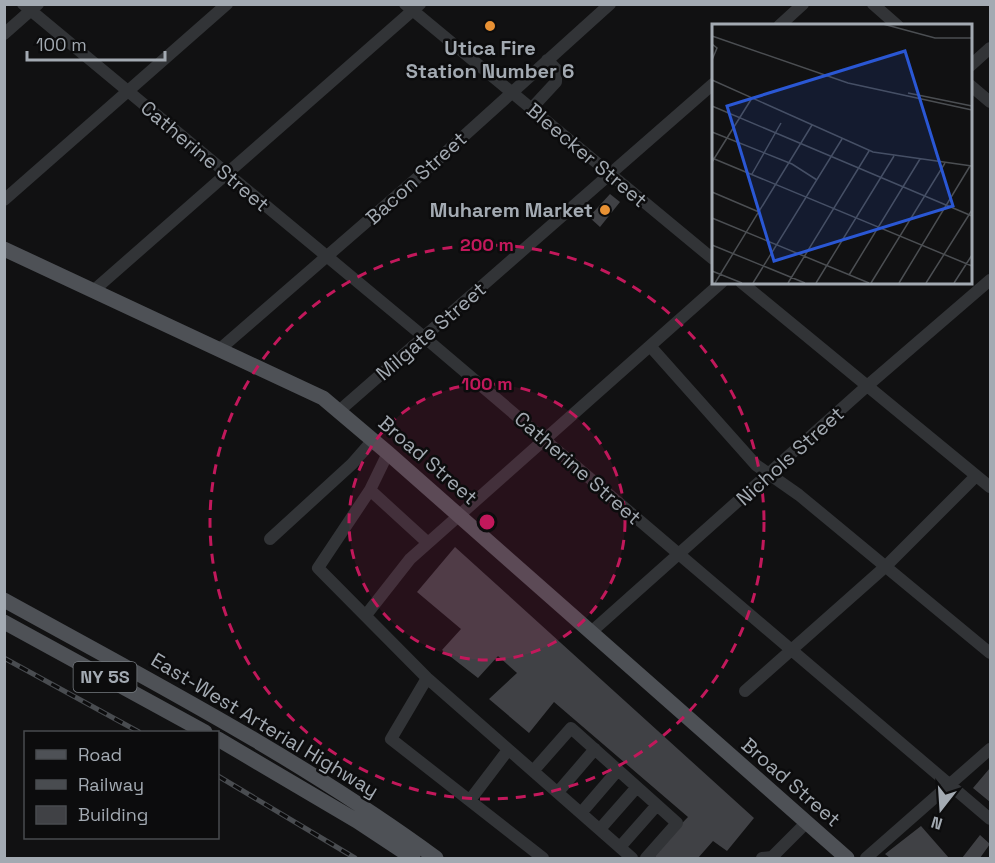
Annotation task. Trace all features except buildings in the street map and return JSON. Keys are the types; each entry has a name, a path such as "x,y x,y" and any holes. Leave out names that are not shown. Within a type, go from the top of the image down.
{"main road":[{"name":"Broad Street","path":"4,249 322,398 458,514 847,858"},
{"name":"East-West Arterial Highway","path":"4,600 243,732 343,794 436,858"},
{"name":"East-West Arterial Highway","path":"4,622 203,731"},
{"name":"East-West Arterial Highway","path":"219,741 357,821 413,858"}],"street":[{"path":"4,200 227,4"},
{"name":"Bacon Street","path":"220,349 610,4"},
{"path":"781,24 803,4"},
{"path":"873,4 896,24"},
{"path":"4,34 31,7"},
{"name":"Catherine Street","path":"31,7 128,92 545,439 990,819"},
{"path":"93,291 228,175 412,7"},
{"name":"Bleecker Street","path":"412,7 531,109 712,258"},
{"path":"971,64 990,48"},
{"path":"531,109 556,82 556,69 547,60"},
{"name":"Milgate Street","path":"339,411 712,85"},
{"path":"971,87 990,102"},
{"name":"Nichols Street","path":"590,633 867,386 990,280"},
{"path":"366,615 410,559 458,514 720,284"},
{"path":"743,284 990,488"},
{"path":"650,345 756,465 800,495 990,653"},
{"path":"270,538 352,464 373,440"},
{"path":"388,453 370,490 318,567 428,678 632,858"},
{"path":"745,691 885,567 976,476"},
{"path":"370,490 428,543"},
{"path":"428,678 391,739 543,858"},
{"path":"534,770 571,728 677,823 646,858"},
{"path":"558,792 595,749"},
{"path":"866,858 990,749"},
{"path":"470,800 508,750"},
{"path":"581,813 618,770"},
{"path":"600,830 637,787"},
{"path":"620,847 657,805"},
{"path":"762,858 772,857 806,823"}],"railway":[{"path":"4,658 137,731"},
{"path":"219,777 355,858"}],"place":[{"name":"Utica Fire Station Number 6","path":"490,26"},
{"name":"Muharem Market","path":"605,210"}]}
